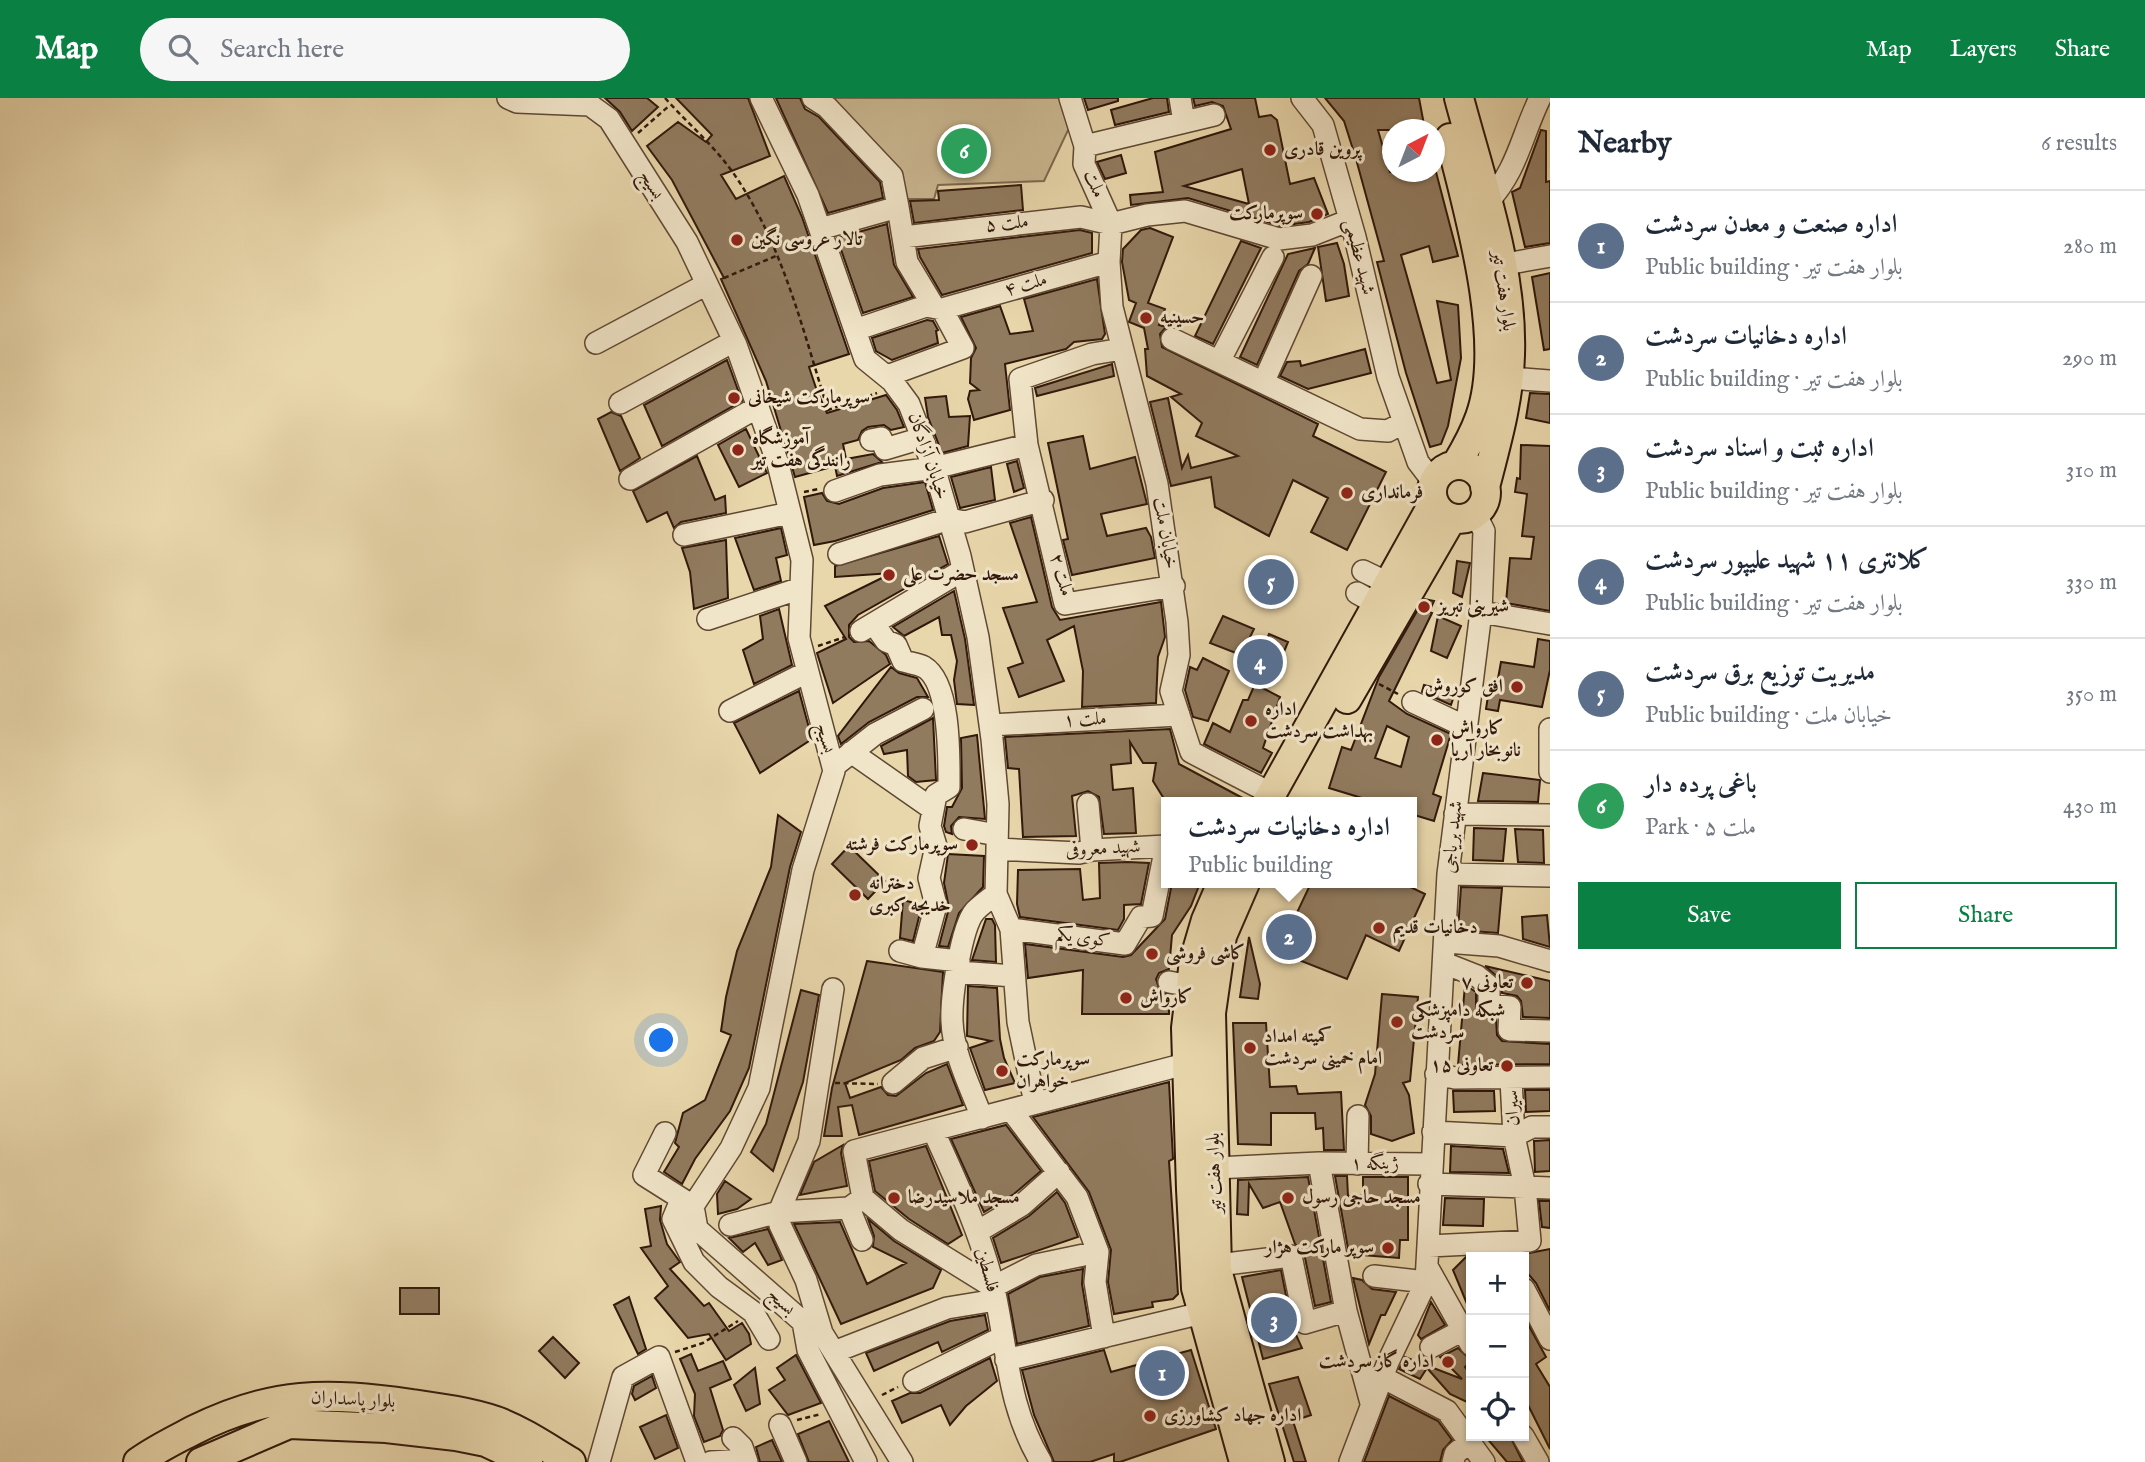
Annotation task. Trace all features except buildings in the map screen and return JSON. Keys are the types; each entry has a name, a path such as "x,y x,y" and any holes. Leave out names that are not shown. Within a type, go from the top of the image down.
{"main road":[{"name":"بلوار هفت تیر","path":"1439,98 1473,228 1485,304 1488,359 1480,415 1456,465"},
{"name":"بلوار هفت تیر","path":"1449,504 1484,502 1509,378 1507,302 1487,203 1458,98"},
{"path":"1277,797 1360,675 1449,504 1442,471 1456,465 1464,466 1478,473 1485,487"},
{"path":"1277,797 1374,593 1449,504"},
{"name":"بلوار هفت تیر","path":"1220,888 1206,920 1194,961 1180,984 1189,1063 1196,1288 1244,1462"},
{"name":"بلوار هفت تیر","path":"1243,888 1222,936 1211,1013 1218,1265 1270,1462"},
{"path":"327,1425 321,1410 328,1396"},
{"name":"بلوار پاسداران","path":"201,1462 284,1411 328,1396 455,1410 494,1421 525,1451"},
{"name":"بلوار پاسداران","path":"138,1462 152,1451 231,1412 284,1411 327,1425 456,1436 571,1462"}],"street":[{"name":"بسیج","path":"508,98 517,102 590,105 609,119 687,242 734,341 788,504 802,560 799,638 834,771 803,870 759,1088 731,1148 693,1206 697,1229 813,1328 808,1350 866,1462"},
{"name":"خیابان آزادگان","path":"761,98 808,195 866,359 892,382 909,404 934,467 963,570 978,637 999,804 996,894"},
{"path":"813,98 827,107 892,176 907,262 963,348 892,382"},
{"path":"1180,98 1184,122"},
{"name":"شهید عظیمی","path":"1302,98 1323,125 1350,220 1388,377 1418,462 1449,504"},
{"name":"ملت","path":"1070,100 1085,146 1084,164 1111,224"},
{"path":"1487,203 1505,184 1542,103"},
{"path":"1085,146 1214,115"},
{"path":"820,229 898,207"},
{"path":"1111,224 1147,215 1185,211 1279,239 1312,236 1350,220"},
{"name":"ملت ۵","path":"903,237 1081,217 1111,224"},
{"name":"خیابان ملت","path":"1111,224 1109,262 1112,307 1157,484 1174,586 1179,655 1171,691 1191,752 1272,797"},
{"path":"1500,264 1550,256"},
{"path":"1220,360 1273,257"},
{"name":"ملت ۴","path":"855,330 926,306 938,308 1109,262"},
{"path":"1264,381 1311,276"},
{"path":"596,343 707,284"},
{"path":"1172,338 1360,429 1388,431 1404,422"},
{"path":"621,403 734,341"},
{"name":"ملت ۲","path":"1122,349 1092,354 1020,379 1027,444 1043,500 1065,604 1174,586"},
{"path":"1509,378 1550,381"},
{"path":"630,479 758,407"},
{"path":"871,440 881,438 885,449 922,438"},
{"path":"835,491 880,475 934,467 1027,444"},
{"path":"839,554 949,519 965,522 1043,500"},
{"path":"684,535 788,504"},
{"name":"شهید بریاجی","path":"1428,1265 1430,1174 1448,874 1481,612 1484,531 1449,504"},
{"path":"922,957 936,905 929,878 936,846 930,826 931,808 936,795 949,787 947,729 937,681 926,668 903,661 895,645 868,627 963,570"},
{"path":"1363,571 1374,593"},
{"path":"708,619 801,589"},
{"path":"1481,612 1550,624"},
{"path":"730,711 805,662"},
{"path":"1413,702 1466,727"},
{"path":"833,767 874,734 923,709"},
{"name":"ملت ۱","path":"990,724 1180,715"},
{"path":"1550,729 1550,772"},
{"path":"851,752 931,808"},
{"path":"1088,804 1092,850"},
{"path":"1454,814 1550,816"},
{"name":"شهید معروفی","path":"964,829 997,842 1079,853 1161,846"},
{"name":"کوی یکم","path":"1011,929 1125,944 1140,917 1152,916 1161,871"},
{"path":"1448,874 1550,876"},
{"path":"982,1118 957,1047 952,1022 959,966 974,912 996,894 1011,929 1018,1023 1035,1103"},
{"path":"1445,952 1499,946 1550,961"},
{"path":"900,951 1014,976"},
{"path":"1445,952 1489,986 1489,1005 1510,1007 1509,1030 1550,1031"},
{"path":"833,989 809,1122 809,1141 779,1212 780,1225 806,1280 813,1328 834,1352 902,1462"},
{"path":"893,1083 923,1058 957,1047"},
{"path":"862,1240 856,1203 855,1151 1189,1063"},
{"path":"1436,1074 1455,1078 1511,1080 1550,1077"},
{"name":"سیران","path":"1511,1080 1514,1136 1540,1241"},
{"path":"1011,1110 1077,1197 1098,1252 1095,1282 1104,1337"},
{"path":"1357,1164 1358,1116"},
{"path":"1433,1132 1514,1136 1532,1127 1550,1127"},
{"name":"فلسطین","path":"933,1130 977,1232 995,1293 1013,1398 1024,1434 1041,1462"},
{"path":"665,1133 644,1175 693,1206"},
{"path":"1319,1163 1346,1311 1371,1403"},
{"name":"ژینگه ۱","path":"1216,1168 1357,1164 1550,1188"},
{"path":"977,1232 1022,1205 1059,1172"},
{"path":"730,1224 779,1212 856,1203 995,1293"},
{"path":"693,1206 678,1207 673,1219 694,1262 719,1287 753,1312 769,1339"},
{"path":"1374,1276 1540,1241"},
{"path":"834,1352 947,1308 995,1293 1037,1265 1098,1252"},
{"path":"1218,1265 1292,1256 1305,1323 1346,1311"},
{"path":"1428,1265 1466,1336"},
{"path":"1350,1462 1371,1403 1428,1265"},
{"path":"1529,1299 1550,1339"},
{"path":"1006,1360 1202,1313"},
{"path":"914,1381 1002,1338"},
{"path":"1431,1347 1466,1338"},
{"path":"599,1462 623,1377 659,1357 697,1462"},
{"path":"1382,1377 1447,1411 1466,1436"},
{"path":"780,1424 796,1462"},
{"path":"711,1462 747,1461 742,1447 733,1438"},
{"path":"1453,1462 1455,1454 1470,1441 1485,1462"},
{"path":"1526,1441 1538,1462"}],"path":[{"path":"666,98 705,136 737,178 790,289 828,410 892,382"},
{"path":"625,144 671,104"},
{"path":"707,284 776,256"},
{"path":"788,504 825,488 835,491"},
{"path":"805,662 868,627"},
{"path":"1360,675 1413,702"},
{"path":"819,1077 831,1083 893,1083"},
{"path":"659,1357 703,1342 753,1312"},
{"path":"866,1402 914,1381"}],"shaded area":[{"path":"822,98 1063,98 1070,126 1044,181 938,185 934,199 907,199 892,176"}],"place":[{"name":"پروین قادری","path":"1270,150"},
{"name":"باغی پرده دار","path":"964,151"},
{"name":"سوپرمارکت","path":"1317,214"},
{"name":"تالار عروسی نگین","path":"737,240"},
{"name":"حسینیه","path":"1146,318"},
{"name":"سوپرمارکت شیخانی","path":"734,398"},
{"name":"آموزشگاه رانندگی هفت تیر","path":"738,450"},
{"name":"فرمانداری","path":"1347,493"},
{"name":"مسجد حضرت علی","path":"889,575"},
{"name":"مدیریت توزیع برق سردشت","path":"1271,582"},
{"name":"شیرینی تبریز","path":"1424,607"},
{"name":"کلانتری ۱۱ شهید علیپور سردشت","path":"1260,662"},
{"name":"افق کوروش","path":"1517,687"},
{"name":"اداره بهداشت سردشت","path":"1251,721"},
{"name":"کارواش نانوبخار آریا","path":"1437,740"},
{"name":"سوپرمارکت فرشته","path":"972,845"},
{"name":"دخترانه خدیجه کبری","path":"855,895"},
{"name":"دخانیات قدیم","path":"1379,928"},
{"name":"اداره دخانیات سردشت","path":"1289,937"},
{"name":"کاشی فروشی","path":"1152,954"},
{"name":"تعاونی ۷","path":"1527,983"},
{"name":"کارواش","path":"1126,998"},
{"name":"شبکه دامپزشکی سردشت","path":"1397,1022"},
{"name":"کمیته امداد امام خمینی سردشت","path":"1250,1048"},
{"name":"تعاونی ۱۵","path":"1507,1066"},
{"name":"سوپرمارکت خواهران","path":"1002,1071"},
{"name":"مسجد ملاسیدرضا","path":"894,1198"},
{"name":"مسجد حاجی رسول","path":"1288,1198"},
{"name":"سوپر مارکت هژار","path":"1388,1248"},
{"name":"اداره ثبت و اسناد سردشت","path":"1274,1320"},
{"name":"اداره گاز سردشت","path":"1448,1362"},
{"name":"اداره صنعت و معدن سردشت","path":"1162,1373"},
{"name":"اداره جهاد کشاورزی","path":"1150,1416"}]}
